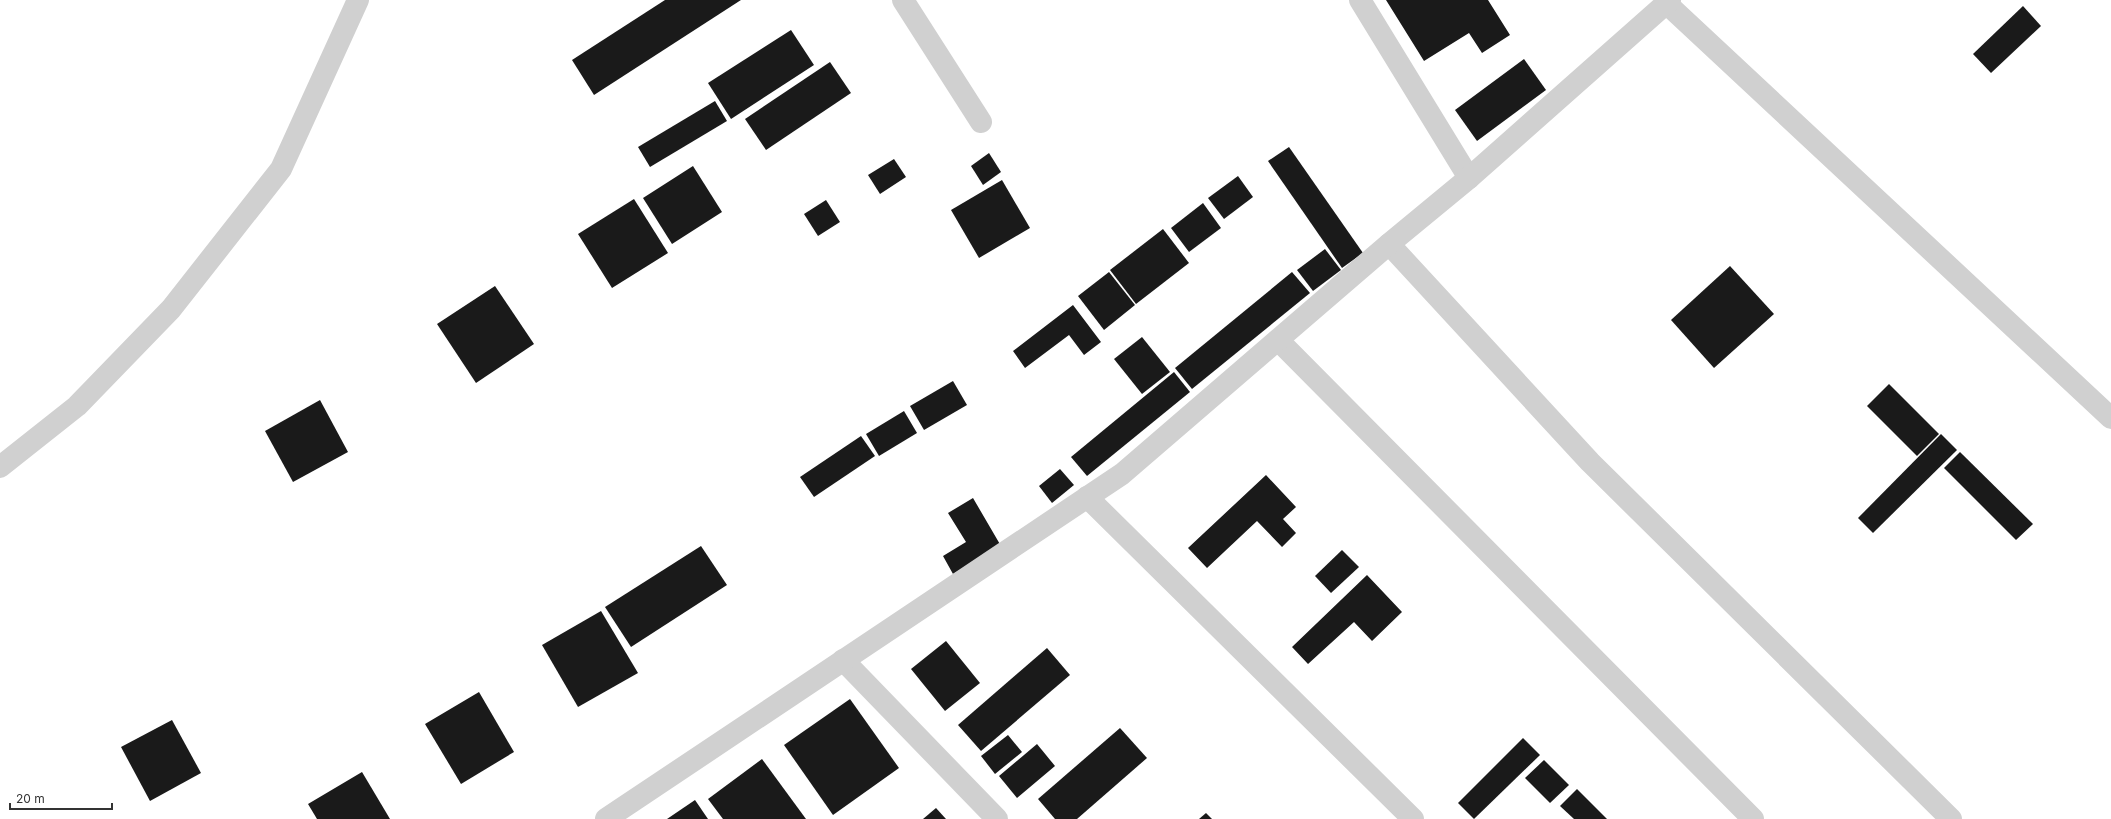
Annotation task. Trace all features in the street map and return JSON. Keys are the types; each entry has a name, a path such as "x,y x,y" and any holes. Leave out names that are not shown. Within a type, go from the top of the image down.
{"street":[{"path":"0,467 77,406 171,310 281,169 358,0"},
{"path":"903,0 981,122"},
{"path":"1360,0 1469,178"},
{"path":"606,819 1122,474 1389,244 1469,178 1668,2 2111,418"},
{"path":"1389,244 1590,462 1951,819"},
{"path":"1278,340 1753,819"},
{"path":"1087,497 1413,819"},
{"path":"843,660 997,819"}],"building":[{"path":"665,0 741,0 594,95 572,60"},
{"path":"1386,0 1488,0 1510,35 1482,53 1469,33 1424,61"},
{"path":"2023,6 2041,26 1991,73 1973,54"},
{"path":"791,30 814,65 731,119 708,83"},
{"path":"1524,59 1546,90 1477,141 1455,110"},
{"path":"830,62 851,93 766,150 745,119"},
{"path":"715,101 727,121 650,167 638,147"},
{"path":"1289,147 1363,253 1342,268 1268,161"},
{"path":"989,153 1001,172 983,185 971,166"},
{"path":"894,159 906,177 880,194 868,175"},
{"path":"693,166 722,212 672,244 643,198"},
{"path":"1238,176 1253,197 1224,219 1208,198"},
{"path":"1002,180 1030,228 979,258 951,210"},
{"path":"634,199 668,253 612,288 578,234"},
{"path":"826,200 840,222 818,236 804,214"},
{"path":"1203,203 1221,228 1189,252 1171,228"},
{"path":"1163,229 1189,263 1136,304 1110,270"},
{"path":"1325,249 1341,270 1313,291 1297,270"},
{"path":"1730,266 1774,314 1714,368 1671,320"},
{"path":"1109,272 1135,305 1104,330 1078,296"},
{"path":"1292,272 1310,293 1192,389 1175,368"},
{"path":"495,286 534,344 476,383 437,324"},
{"path":"1073,305 1101,342 1084,355 1069,335 1025,368 1013,351"},
{"path":"1142,337 1170,372 1142,394 1114,359"},
{"path":"1174,372 1190,392 1087,476 1071,457"},
{"path":"953,381 967,405 924,430 910,406"},
{"path":"1889,384 1939,434 1917,456 1867,406"},
{"path":"320,400 348,452 293,482 265,431"},
{"path":"904,411 917,433 879,456 866,434"},
{"path":"1941,434 1957,450 1873,533 1858,518"},
{"path":"861,436 875,456 814,497 800,477"},
{"path":"1960,452 2033,524 2016,540 1944,468"},
{"path":"1060,469 1074,485 1052,503 1039,486"},
{"path":"1266,475 1296,507 1283,519 1296,533 1282,547 1257,521 1207,568 1188,548"},
{"path":"973,498 1001,546 953,574 943,556 966,542 948,513"},
{"path":"701,546 727,585 631,647 605,607"},
{"path":"1342,550 1359,567 1331,593 1315,576"},
{"path":"1367,575 1402,612 1372,641 1354,622 1308,664 1292,647"},
{"path":"601,611 638,673 578,707 542,645"},
{"path":"946,641 980,683 945,711 911,669"},
{"path":"1047,648 1070,675 981,751 958,725"},
{"path":"479,692 514,752 461,784 425,724"},
{"path":"850,699 899,768 833,815 784,745"},
{"path":"172,720 201,773 150,801 121,747"},
{"path":"1120,728 1147,758 1077,819 1055,819 1038,799"},
{"path":"1008,735 1022,752 995,774 981,756"},
{"path":"1523,738 1540,755 1474,819 1458,803"},
{"path":"1037,744 1055,766 1017,798 999,776"},
{"path":"762,759 806,819 723,819 708,799"},
{"path":"1544,760 1569,785 1550,803 1525,778"},
{"path":"362,772 390,819 317,819 308,804"},
{"path":"1577,789 1607,819 1574,819 1560,806"},
{"path":"695,800 708,819 667,819"},
{"path":"936,808 946,819 923,819"},
{"path":"1206,813 1212,819 1199,819"}]}
